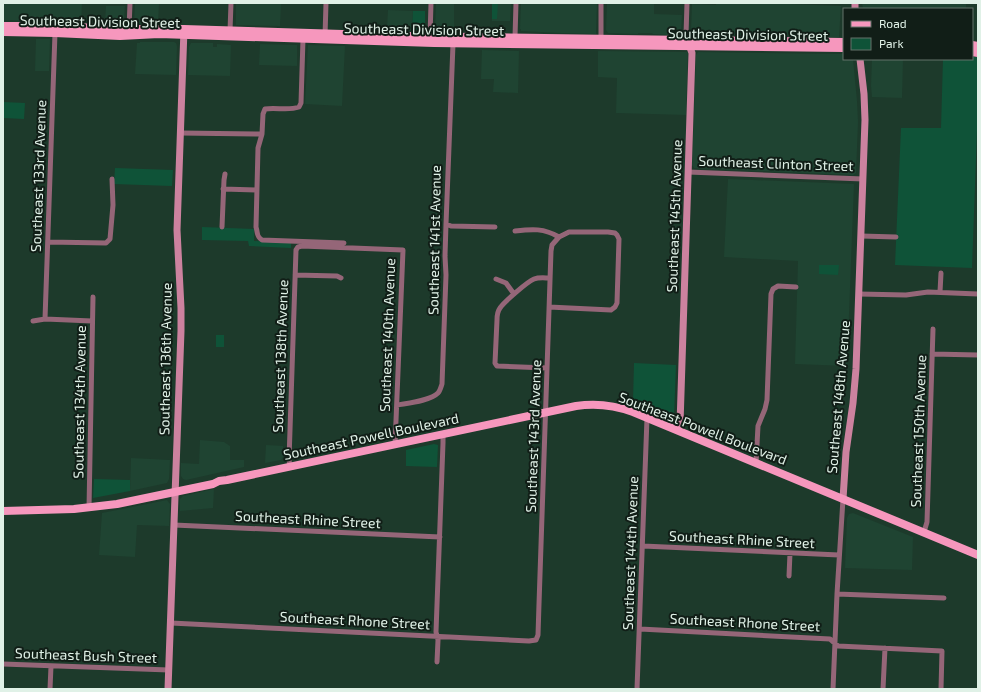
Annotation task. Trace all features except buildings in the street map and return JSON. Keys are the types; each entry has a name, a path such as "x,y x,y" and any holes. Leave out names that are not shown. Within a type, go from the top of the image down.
{"main road":[{"name":"Southeast Division Street","path":"3,26 129,29 303,39 324,37 430,37 454,40 580,45 843,42"},
{"path":"120,36 128,32 129,29"},
{"name":"Southeast Division Street","path":"3,32 120,36 230,31 408,43 515,37 843,48"},
{"path":"408,43 415,40 429,40 430,37"},
{"path":"580,45 596,42 601,39"},
{"name":"Southeast Powell Boulevard","path":"3,511 62,510 117,504 175,490 213,484 219,481 585,405 603,405 624,409 678,430 978,555"}],"street":[{"path":"129,29 130,3"},
{"path":"230,31 231,3"},
{"path":"324,37 326,3"},
{"path":"430,37 431,3"},
{"path":"515,37 516,3"},
{"path":"601,3 601,39"},
{"name":"Southeast 145th Avenue","path":"678,430 680,424 692,53 686,36 687,3"},
{"name":"Southeast 136th Avenue","path":"168,689 181,331 177,236 184,32"},
{"name":"Southeast 133rd Avenue","path":"45,319 55,33"},
{"path":"303,39 301,104 295,109 265,109 263,114 262,134 258,148 257,235 262,240 344,243"},
{"name":"Southeast 141st Avenue","path":"396,405 431,398 438,393 442,384 446,275 446,224 454,40"},
{"name":"Southeast 148th Avenue","path":"833,689 839,555 846,452 855,383 859,294 864,120 864,100 860,60"},
{"path":"180,133 262,134"},
{"name":"Southeast Clinton Street","path":"688,172 863,178"},
{"path":"222,227 225,174"},
{"path":"48,242 106,243 110,239 113,205 112,179"},
{"path":"223,189 257,190"},
{"path":"446,224 451,226 495,227"},
{"path":"515,231 543,230 551,232 559,237 569,232 608,232 615,233 619,239 617,303 615,307 611,310 549,308"},
{"path":"861,236 896,237"},
{"name":"Southeast 143rd Avenue","path":"537,638 551,251 552,246 559,237"},
{"name":"Southeast 138th Avenue","path":"290,467 296,250 298,247 302,246 403,250"},
{"name":"Southeast 140th Avenue","path":"395,445 403,250"},
{"path":"940,292 941,273"},
{"path":"295,275 337,276 341,278"},
{"path":"547,368 497,366 495,363 497,314 500,308 514,294 534,279 550,278"},
{"path":"496,279 506,283 514,294"},
{"path":"756,463 758,426 767,400 773,289 778,286 796,287"},
{"path":"859,294 910,295 928,292 978,294"},
{"name":"Southeast 134th Avenue","path":"89,508 93,297"},
{"path":"34,321 45,319 92,321"},
{"name":"Southeast 150th Avenue","path":"924,532 927,522 932,330"},
{"path":"932,354 978,355"},
{"name":"Southeast 144th Avenue","path":"637,689 647,418"},
{"path":"437,662 438,640 436,632 444,443 443,435"},
{"name":"Southeast Rhine Street","path":"174,525 440,537"},
{"name":"Southeast Rhine Street","path":"643,546 839,555"},
{"path":"789,576 790,553"},
{"path":"837,594 944,598"},
{"name":"Southeast Rhone Street","path":"171,623 529,641 537,638"},
{"name":"Southeast Rhone Street","path":"640,629 830,639 838,646 942,650 941,689"},
{"path":"883,689 885,648"},
{"name":"Southeast Bush Street","path":"3,664 169,670"},
{"path":"50,689 51,666"}],"shaded area":[{"path":"3,3 82,3 81,22 3,20"},
{"path":"135,3 159,3 158,24 134,23"},
{"path":"236,3 281,3 280,26 236,25"},
{"path":"436,3 454,3 454,31 435,30"},
{"path":"492,3 511,3 510,21 492,21"},
{"path":"521,3 597,3 596,34 521,31"},
{"path":"607,3 654,4 654,14 682,15 681,33 671,35 652,33 608,33 606,30"},
{"path":"716,3 841,6 839,37 696,35 691,31 692,4 716,5"},
{"path":"862,3 966,3 966,8 863,8"},
{"path":"106,6 125,6 124,21 122,23 105,22"},
{"path":"388,10 413,11 412,30 387,29"},
{"path":"36,39 50,39 49,71 35,71"},
{"path":"137,43 176,43 176,75 135,74"},
{"path":"191,43 213,43 213,47 217,47 217,44 231,45 230,76 188,75 189,47"},
{"path":"260,44 297,45 297,66 259,65"},
{"path":"308,45 345,46 342,106 305,104"},
{"path":"482,50 519,51 518,93 493,92 494,79 481,79"},
{"path":"598,51 688,52 686,115 616,113 617,78 598,77"},
{"path":"698,52 843,54 843,60 853,60 858,122 856,173 853,175 694,168 692,165 696,55"},
{"path":"872,60 903,60 902,98 872,97"},
{"path":"728,179 854,184 847,366 795,364 798,261 724,257"},
{"path":"200,440 224,442 230,446 230,460 244,460 244,467 186,480 183,479 181,476 181,463 199,464"},
{"path":"266,445 283,446 283,457 281,460 265,463"},
{"path":"131,458 170,460 169,479 167,483 130,491"},
{"path":"214,489 213,508 180,511 180,499 183,496"},
{"path":"167,500 170,504 169,526 137,525 135,557 99,555 102,513"},
{"path":"853,513 913,537 912,570 845,568 847,518 849,514"}],"green space":[{"path":"492,3 498,3 497,19 492,19"},
{"path":"413,11 425,11 425,30 412,30"},
{"path":"973,57 978,57 978,103 972,268 895,265 901,128 941,128 943,60 973,60"},
{"path":"3,102 25,103 24,119 3,118"},
{"path":"115,168 173,170 172,186 114,184"},
{"path":"202,227 254,229 254,241 291,242 291,248 249,246 248,241 202,240"},
{"path":"819,265 839,265 838,275 819,274"},
{"path":"216,335 224,335 224,347 216,347"},
{"path":"634,363 676,365 674,418 633,402"},
{"path":"434,444 438,445 437,467 406,466 406,450"},
{"path":"94,479 130,480 130,491 93,498"}]}
